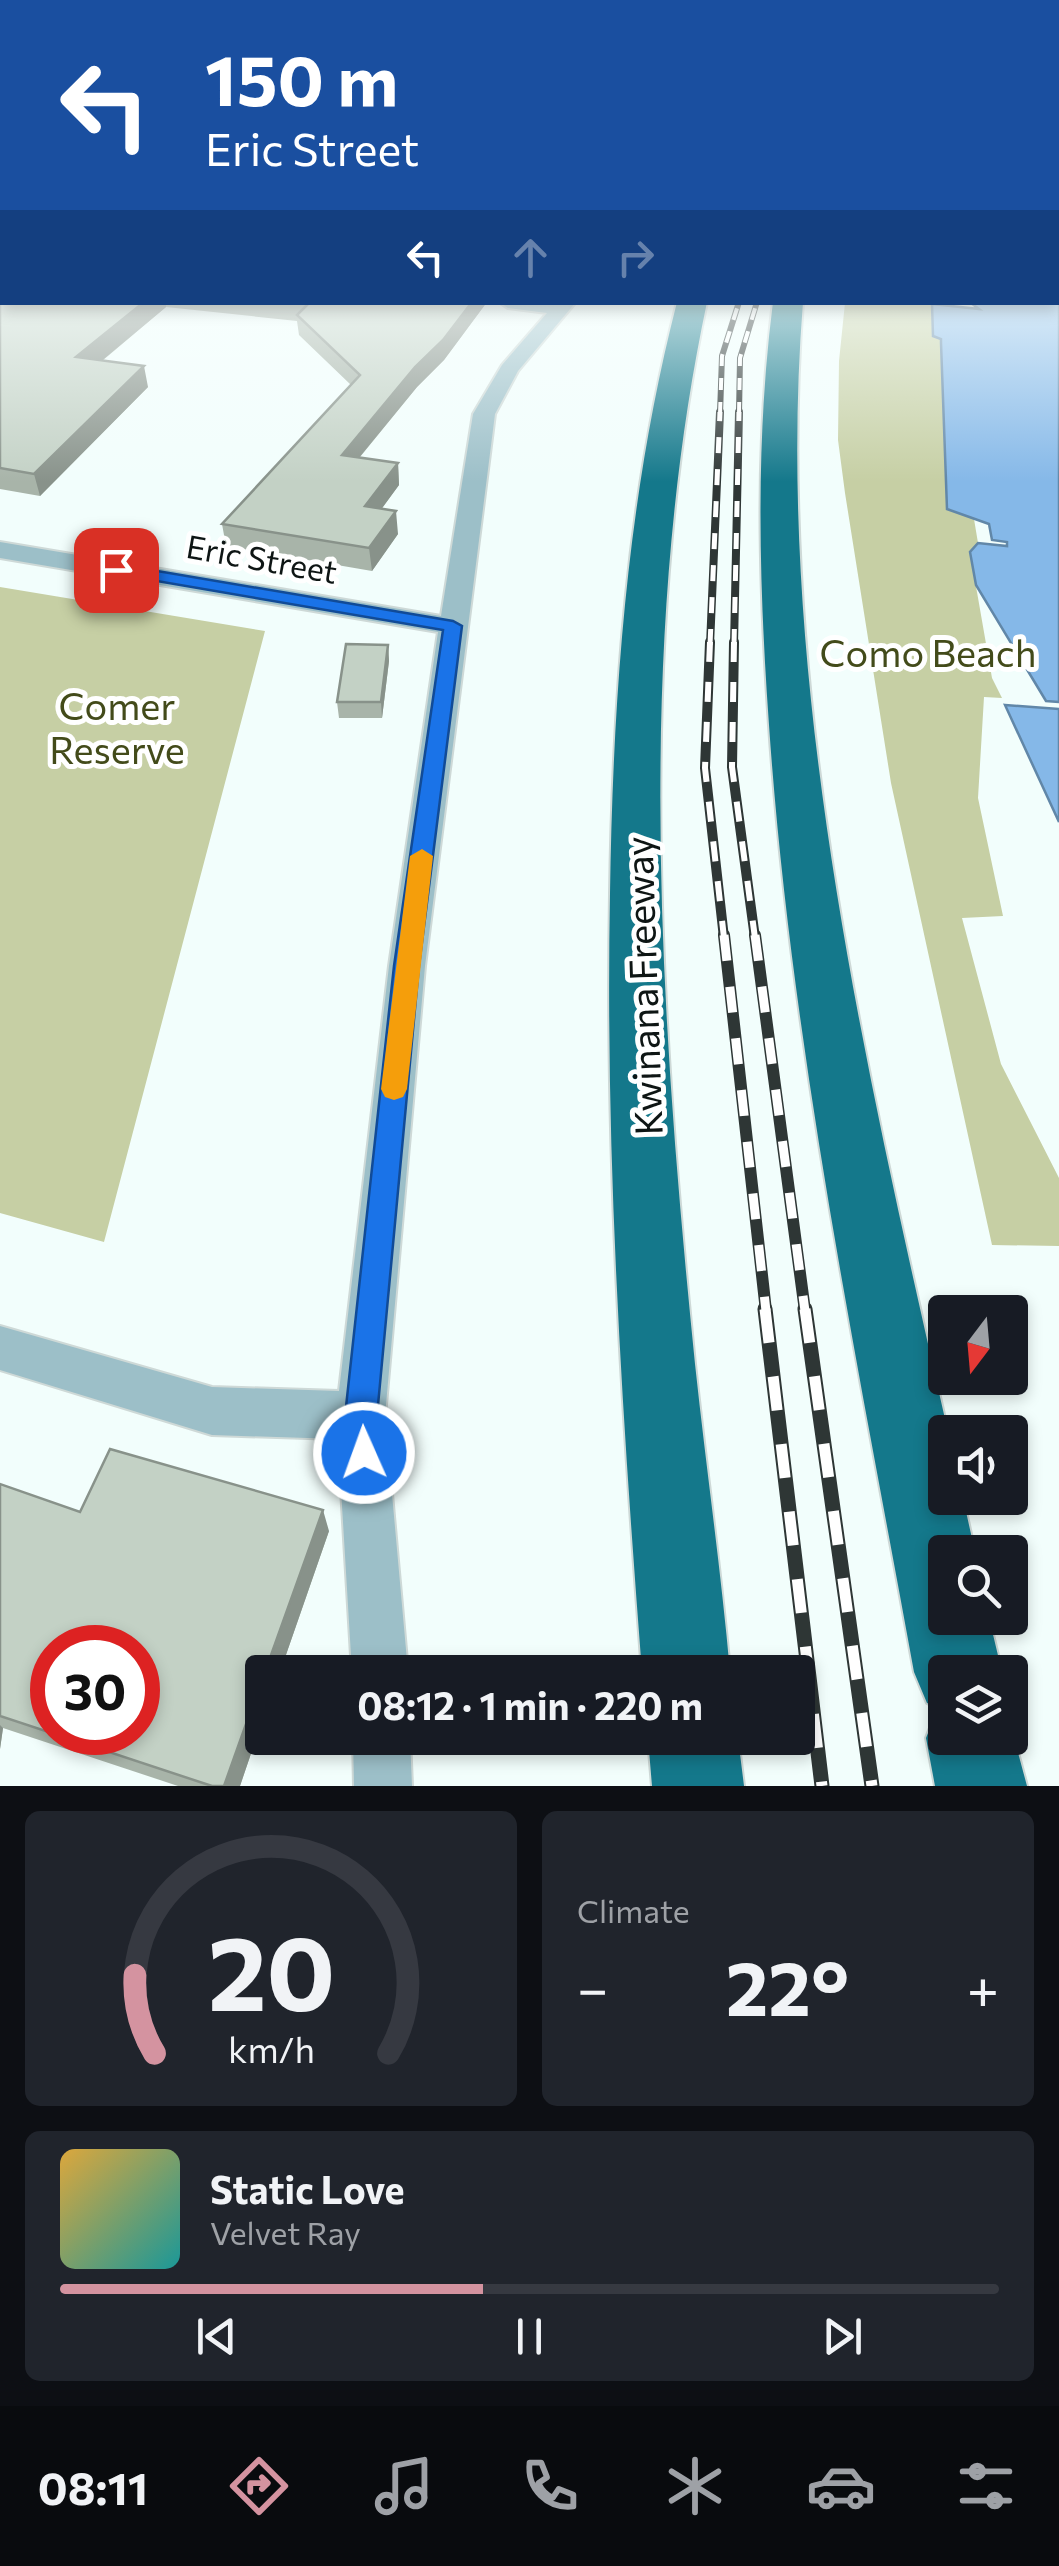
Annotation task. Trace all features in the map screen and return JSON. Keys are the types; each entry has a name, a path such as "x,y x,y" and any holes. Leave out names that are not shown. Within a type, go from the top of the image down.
{"highway":[{"name":"Kwinana Freeway","path":"685,1655 655,1309 636,918 643,602 665,412 689,315"},
{"path":"787,315 778,398 776,504 796,790 845,1112 930,1535"},
{"path":"695,1755 698,1786"},
{"path":"975,1755 981,1786"}],"street":[{"path":"379,1655 361,1416 406,966 484,414 510,369 557,315"},
{"name":"Eric Street","path":"0,550 453,626"},
{"path":"0,1348 212,1411 361,1416"},
{"path":"382,1755 383,1786"}],"green space":[{"name":"Como Beach","path":"844,315 932,315 933,335 941,339 947,508 974,519 978,543 970,552 992,678 1002,698 984,697 978,798 1003,916 962,918 1001,1064 1059,1178 1059,1246 992,1245 891,783 838,440"},
{"name":"Comer Reserve","path":"0,587 265,631 104,1242 0,1213"}],"water":[{"path":"932,315 1059,315 1059,702 1046,701 976,585 970,552 978,543 1007,546 1007,542 992,540 989,524 947,509 941,339 933,336"},
{"path":"1005,705 1059,709 1059,822"}],"building":[{"path":"0,315 127,315 76,357 144,366 34,474 0,468"},
{"path":"297,315 462,315 342,455 398,463 365,506 396,511 369,548 222,524 360,375"},
{"path":"346,644 388,645 381,702 337,702"},
{"path":"110,1449 323,1510 271,1655 245,1655 245,1727 224,1786 212,1786 118,1755 160,1755 160,1625 30,1625 30,1726 0,1716 0,1484 80,1512"}],"railway":[{"path":"720,414 722,356 735,315"},
{"path":"739,414 740,358 753,315"},
{"path":"710,645 720,412"},
{"path":"734,645 739,412"},
{"path":"710,642 705,768 724,938"},
{"path":"734,642 732,767 755,938"},
{"path":"724,935 766,1311"},
{"path":"755,935 805,1311"},
{"path":"765,1309 822,1786"},
{"path":"805,1309 872,1786"}],"slow traffic":[{"path":"394,1089 422,856"}],"route":[{"path":"116,570 453,626 406,966 361,1416 364,1453"}]}
